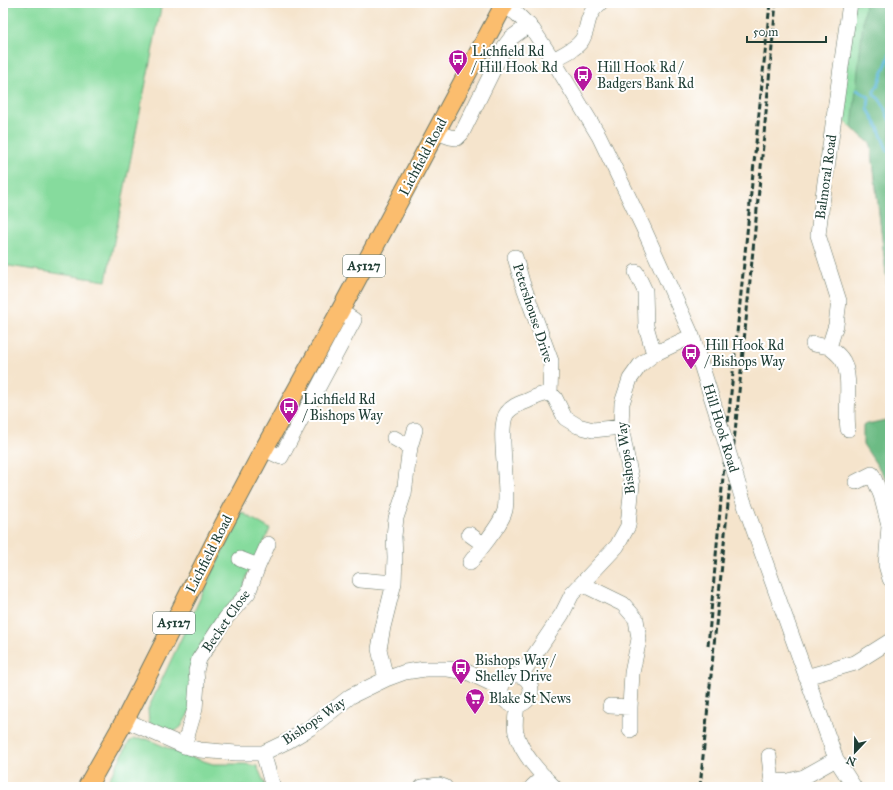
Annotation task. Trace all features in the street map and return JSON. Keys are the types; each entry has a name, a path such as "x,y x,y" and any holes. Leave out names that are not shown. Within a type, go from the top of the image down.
{"main road":[{"name":"Lichfield Road","path":"87,787 125,720 223,526 436,132 502,4"}],"street":[{"path":"553,60 574,48 582,40 592,9 600,3"},
{"name":"Balmoral Road","path":"829,347 836,325 839,301 818,235 850,3"},
{"name":"Hill Hook Road","path":"502,4 516,13 529,25 553,60 599,136 643,227 692,336 720,421 742,497 806,677 836,759 854,787"},
{"path":"436,132 457,138 462,133 505,46 511,38 529,25"},
{"name":"Petershouse Drive","path":"515,257 516,284 551,361 550,393"},
{"path":"636,272 651,289 646,326 654,354"},
{"name":"Bishops Way","path":"521,675 562,614 572,594 617,546 628,526 632,484 621,427 622,404 630,379 640,365 654,354 692,336"},
{"path":"813,344 829,347 842,360 846,370 848,391 846,417 848,429"},
{"path":"470,563 500,522 505,512 508,497 502,427 506,414 513,407 542,394 550,393 555,398 566,418 578,426 593,430 621,427"},
{"path":"386,678 380,649 383,627 394,583 394,530 396,518 404,494 410,447 415,430"},
{"path":"394,438 410,447"},
{"path":"856,482 872,474 882,495 889,526 886,565 890,579"},
{"path":"469,534 484,544"},
{"name":"Becket Close","path":"184,746 195,709 197,683 196,671 199,659 226,618 248,593 268,544"},
{"path":"240,559 258,566"},
{"path":"363,580 394,583"},
{"path":"582,584 623,604 636,619 639,639 632,673 630,730"},
{"path":"806,677 855,662 890,641"},
{"name":"Bishops Way","path":"125,720 184,746 200,750 236,753 263,753 294,738 310,728 351,696 386,678 405,672 425,669 448,669 467,672 501,688"},
{"path":"521,675 529,681 532,690 526,701 517,705 504,699 501,688 507,677 521,675"},
{"path":"517,705 515,720 516,732 524,750 548,782 532,787"},
{"path":"610,706 630,707"},
{"path":"263,753 273,787"},
{"path":"769,756 767,783 789,781 804,777 836,759"},
{"path":"422,787 439,785 445,787"}],"green space":[{"path":"3,3 162,3 106,281 3,265"},
{"path":"854,3 890,3 890,307 871,144 838,114"},
{"path":"865,3 890,3 890,307 871,144 852,128"},
{"path":"890,419 890,485 863,444 863,425"},
{"path":"241,512 270,529 249,570 242,591 218,617 190,711 181,727 174,732 162,730 149,722 148,709"},
{"path":"134,739 147,739 179,753 213,764 245,764 257,766 266,787 105,787 129,742"}],"waterway":[{"path":"890,54 878,85 874,91 874,95 882,103 890,121"},
{"path":"857,90 869,97 868,109 878,127 887,150 890,153"}],"railway":[{"path":"708,646 726,443 770,3"},
{"path":"700,787 776,3"}],"place":[{"name":"Lichfield Rd / Hill Hook Rd","path":"458,76"},
{"name":"Hill Hook Rd / Badgers Bank Rd","path":"583,92"},
{"name":"Hill Hook Rd / Bishops Way","path":"691,370"},
{"name":"Lichfield Rd / Bishops Way","path":"289,424"},
{"name":"Bishops Way / Shelley Drive","path":"461,685"},
{"name":"Blake St News","path":"475,715"}]}
